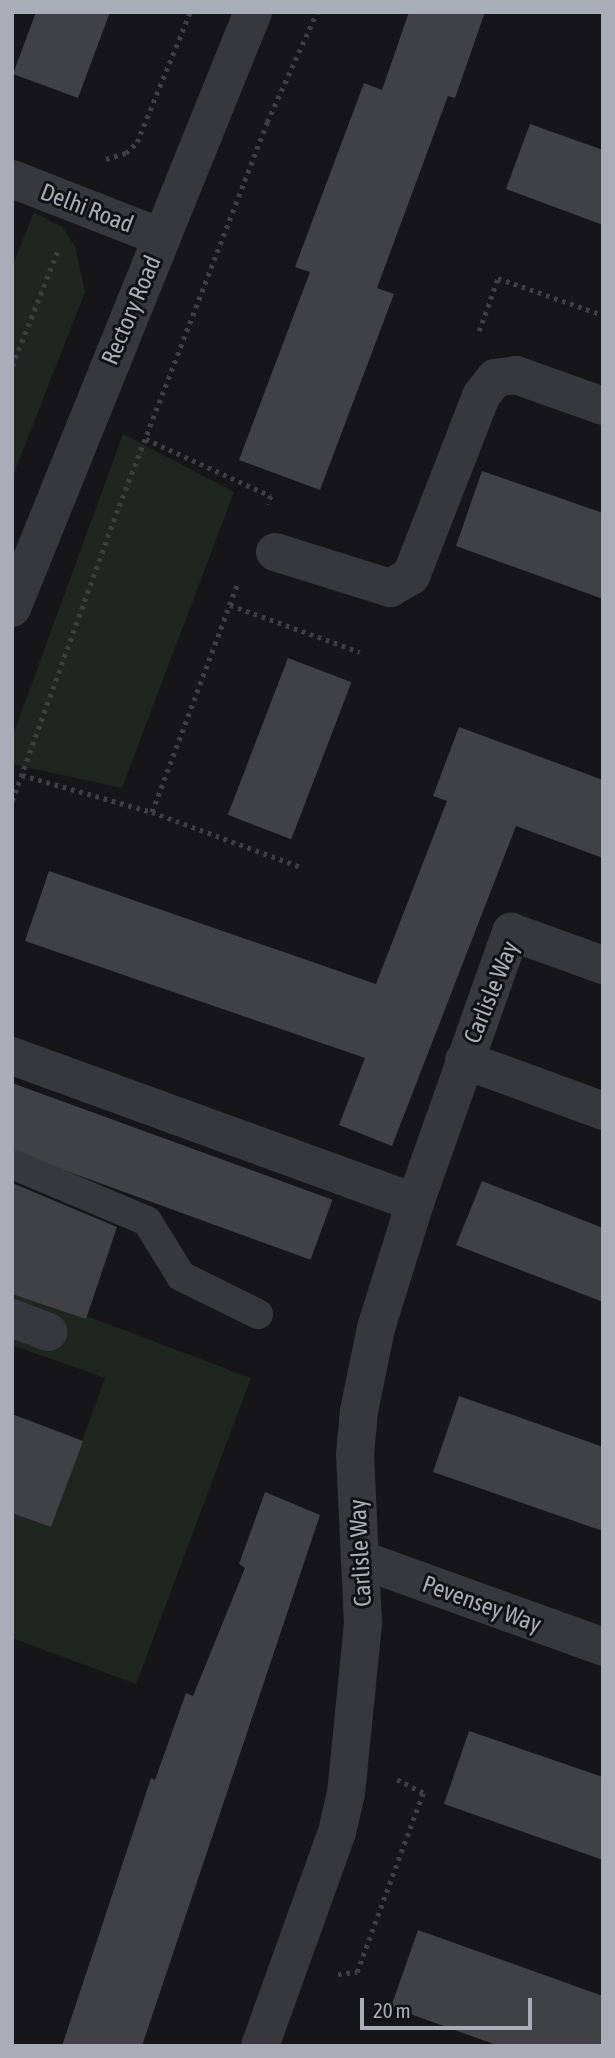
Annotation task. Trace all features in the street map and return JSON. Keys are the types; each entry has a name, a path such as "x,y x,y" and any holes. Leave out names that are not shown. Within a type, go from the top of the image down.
{"street":[{"name":"Rectory Road","path":"12,608 253,12"},
{"name":"Delhi Road","path":"12,179 161,237"},
{"path":"275,552 390,588 411,576 481,396 495,378 516,375 603,406"},
{"name":"Carlisle Way","path":"260,2046 337,1832 346,1794 361,1679 362,1560 355,1454 359,1410 376,1328 415,1203 511,932 603,965"},
{"path":"12,1056 415,1203"},
{"name":"Carlisle Way","path":"464,1060 603,1111"},
{"path":"12,1318 48,1332"},
{"name":"Pevensey Way","path":"362,1560 603,1647"}],"lane":[{"path":"12,1164 147,1222 181,1276 258,1314"}],"path":[{"path":"101,160 126,153 137,142 190,12"},
{"path":"12,801 267,122 317,12"},
{"path":"12,366 60,244"},
{"path":"146,439 271,496 266,508"},
{"path":"152,812 239,581"},
{"path":"230,605 360,652"},
{"path":"22,775 152,812 301,867"},
{"path":"333,1978 358,1972 423,1793 398,1782 394,1775"}],"shaded area":[{"path":"34,212 62,227 75,246 85,292 12,478 12,267"},
{"path":"123,434 234,492 122,788 12,764 12,738"},
{"path":"12,1288 251,1378 136,1684 12,1638 12,1513 51,1527 105,1378 12,1345"}],"building":[{"path":"36,12 110,12 78,98 13,74"},
{"path":"409,12 485,12 455,98 448,96 377,288 394,294 320,490 239,460 310,272 295,267 364,83 382,90"},
{"path":"530,124 603,150 603,225 506,189"},
{"path":"482,471 603,513 603,599 456,546"},
{"path":"288,658 351,682 291,839 228,815"},
{"path":"459,727 603,780 603,858 516,826 392,1146 339,1125 365,1058 25,941 49,871 376,984 447,801 433,796"},
{"path":"12,1083 332,1200 311,1260 12,1151"},
{"path":"482,1181 603,1228 603,1302 456,1245"},
{"path":"12,1183 117,1227 86,1319 12,1294"},
{"path":"459,1396 603,1447 603,1531 433,1472"},
{"path":"12,1414 83,1441 51,1527 12,1513"},
{"path":"265,1492 320,1515 142,2046 62,2046 151,1778 155,1780 186,1693 193,1696 245,1568 239,1564"},
{"path":"469,1731 603,1777 603,1860 444,1804"},
{"path":"418,1930 603,1996 603,2046 499,2046 391,2007"}]}
